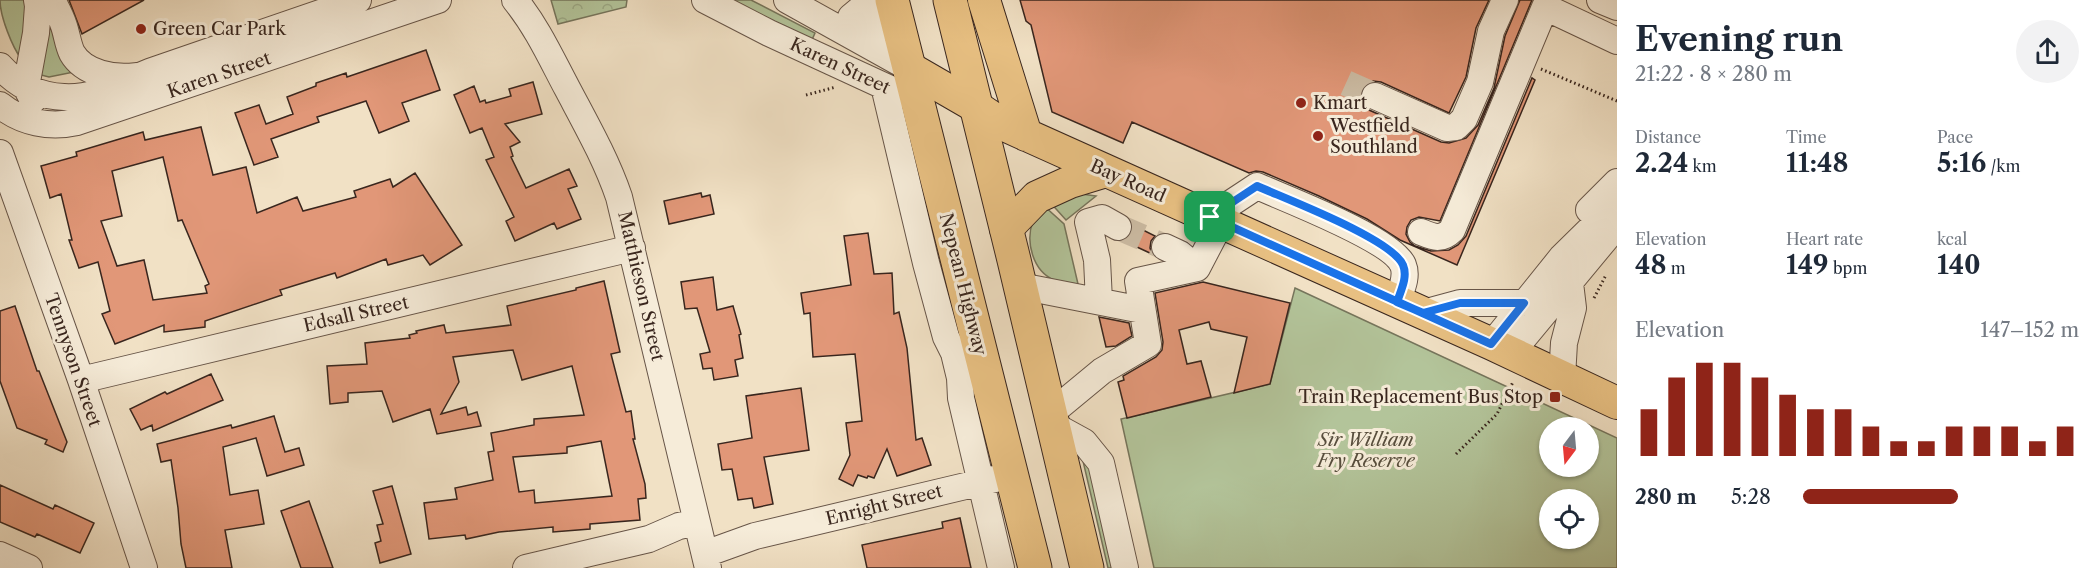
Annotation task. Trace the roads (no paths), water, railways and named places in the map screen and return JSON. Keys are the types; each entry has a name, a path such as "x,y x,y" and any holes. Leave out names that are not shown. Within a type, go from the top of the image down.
{"highway":[{"name":"Nepean Highway","path":"892,0 897,77 919,101 966,351 1013,475 1035,568"},
{"path":"950,0 995,121 1006,228 1087,568"}],"main road":[{"path":"919,101 995,121 984,0"},
{"name":"Bay Road","path":"897,77 1410,307 1506,359 1562,377 1617,403"},
{"path":"1006,228 1037,197 1070,182 1106,171"}],"street":[{"name":"Karen Street","path":"26,87 55,97 74,97 103,92 142,74 358,0"},
{"name":"Karen Street","path":"0,105 21,118 43,124 65,124 87,120 438,0"},
{"name":"Matthieson Street","path":"515,0 530,10 613,178 620,197 702,544"},
{"name":"Karen Street","path":"705,0 769,33 897,77"},
{"name":"Karen Street","path":"787,0 815,15 897,77"},
{"path":"815,15 838,9 855,0"},
{"path":"1378,90 1438,125 1452,129 1461,124 1486,44 1504,0"},
{"path":"1600,0 1617,7"},
{"path":"45,5 62,22 71,50 80,63 105,75 120,77 142,74"},
{"path":"26,87 45,5"},
{"path":"1418,238 1431,250 1444,251 1456,245 1460,240 1527,72 1556,7 1614,34"},
{"path":"0,66 13,79 26,87 35,104 43,110 61,116 87,120"},
{"path":"897,77 926,263 946,337 966,351 960,378 961,398 1001,568"},
{"name":"Tennyson Street","path":"0,153 81,380 144,568"},
{"path":"1562,257 1587,213 1617,182"},
{"path":"1197,268 1215,220 1257,186 1327,217 1379,243 1395,254 1403,264 1410,307 1460,303 1524,303"},
{"path":"1506,359 1524,303 1562,257 1617,203"},
{"path":"1100,301 1097,260 1088,222 1102,218 1118,226"},
{"path":"1506,359 1613,234"},
{"path":"1165,247 1179,254 1197,268"},
{"name":"Edsall Street","path":"81,380 632,249"},
{"path":"1125,568 1101,463 1084,442 1052,419 1102,371 1148,344 1138,281 1197,268"},
{"path":"1562,377 1564,343 1573,308 1570,283"},
{"path":"1020,286 1142,310"},
{"name":"Enright Street","path":"526,568 649,539 679,526 702,544 719,538 755,536 1013,475"},
{"path":"0,555 29,568"}],"tunnel":[{"path":"1346,83 1375,96"},
{"path":"1118,227 1165,247"}],"place":[{"name":"Green Car Park","path":"141,29"},
{"name":"Kmart","path":"1301,103"},
{"name":"Westfield Southland","path":"1318,136"},
{"name":"Train Replacement Bus Stop","path":"1555,397"}],"park label":[{"name":"Sir William Fry Reserve","path":"1366,450"}]}
